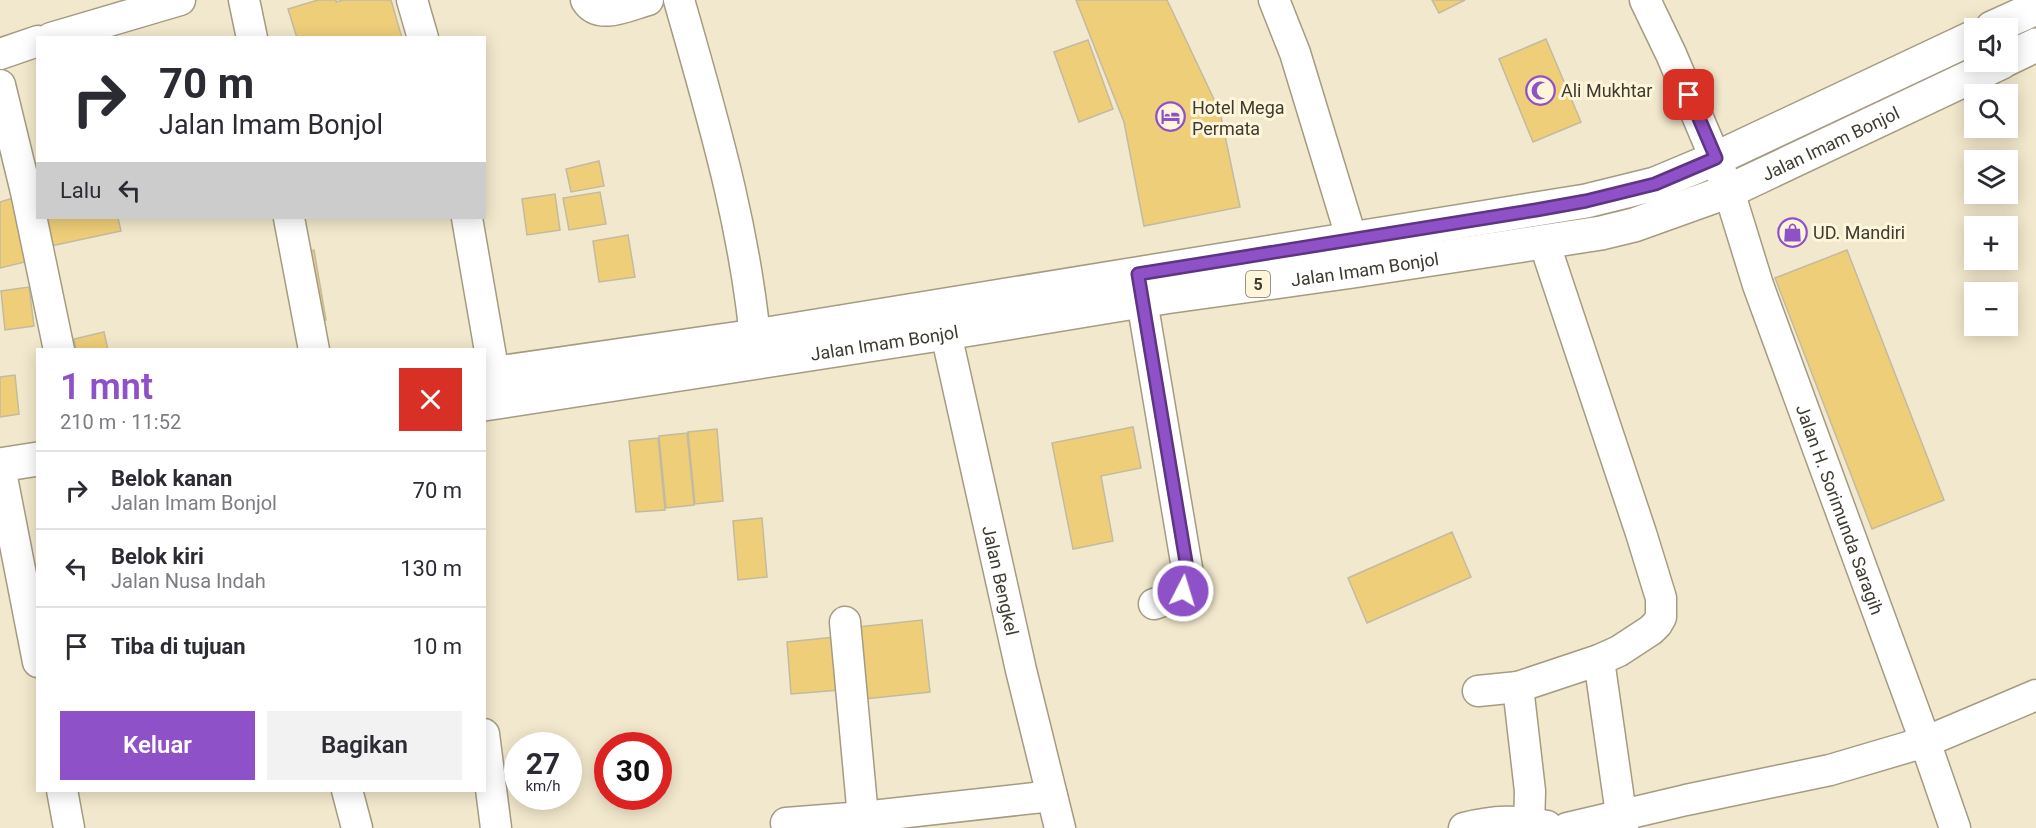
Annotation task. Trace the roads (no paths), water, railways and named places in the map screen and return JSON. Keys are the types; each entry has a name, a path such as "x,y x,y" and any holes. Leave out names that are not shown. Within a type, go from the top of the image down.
{"highway":[{"path":"2014,18 2036,8"},
{"name":"Jalan Imam Bonjol","path":"488,384 756,349 1353,255 1586,201 1655,184 1716,158 1964,42"},
{"path":"2018,54 2036,45"},
{"name":"Jalan Imam Bonjol","path":"1353,255 1544,242 1634,225 1729,191 1981,72"},
{"path":"0,466 36,459"}],"street":[{"path":"58,36 180,0"},
{"path":"244,0 252,36"},
{"path":"412,0 422,36"},
{"path":"586,0 591,8 601,11 648,0"},
{"path":"678,0 738,217 756,349"},
{"path":"1274,0 1295,53 1353,255"},
{"name":"Jalan H. Sorimunda Saragih","path":"1645,0 1671,54 1729,191 1758,285 1955,828"},
{"path":"0,54 36,43"},
{"path":"0,84 26,192 58,348"},
{"path":"289,219 314,348"},
{"path":"467,219 483,348"},
{"path":"1478,691 1518,687 1599,660 1619,651 1657,624 1661,617 1661,598 1544,242"},
{"path":"1140,287 1188,574 1183,591 1177,596 1154,604"},
{"name":"Jalan Bengkel","path":"943,319 1021,670 1060,828"},
{"path":"486,368 488,384"},
{"path":"0,466 36,652"},
{"path":"844,622 863,817"},
{"path":"1599,660 1622,822"},
{"path":"1464,828 1501,820 1538,826 1530,791 1518,687"},
{"path":"1567,828 1622,822 1686,800 1830,770 1925,742 2036,695"},
{"path":"486,751 495,828"},
{"path":"62,792 69,828"},
{"path":"348,792 357,828"},
{"path":"786,823 863,817 1052,796"}],"place":[{"name":"Ali Mukhtar","path":"1540,90"},
{"name":"Hotel Mega Permata","path":"1171,117"},
{"name":"UD. Mandiri","path":"1792,232"}]}
